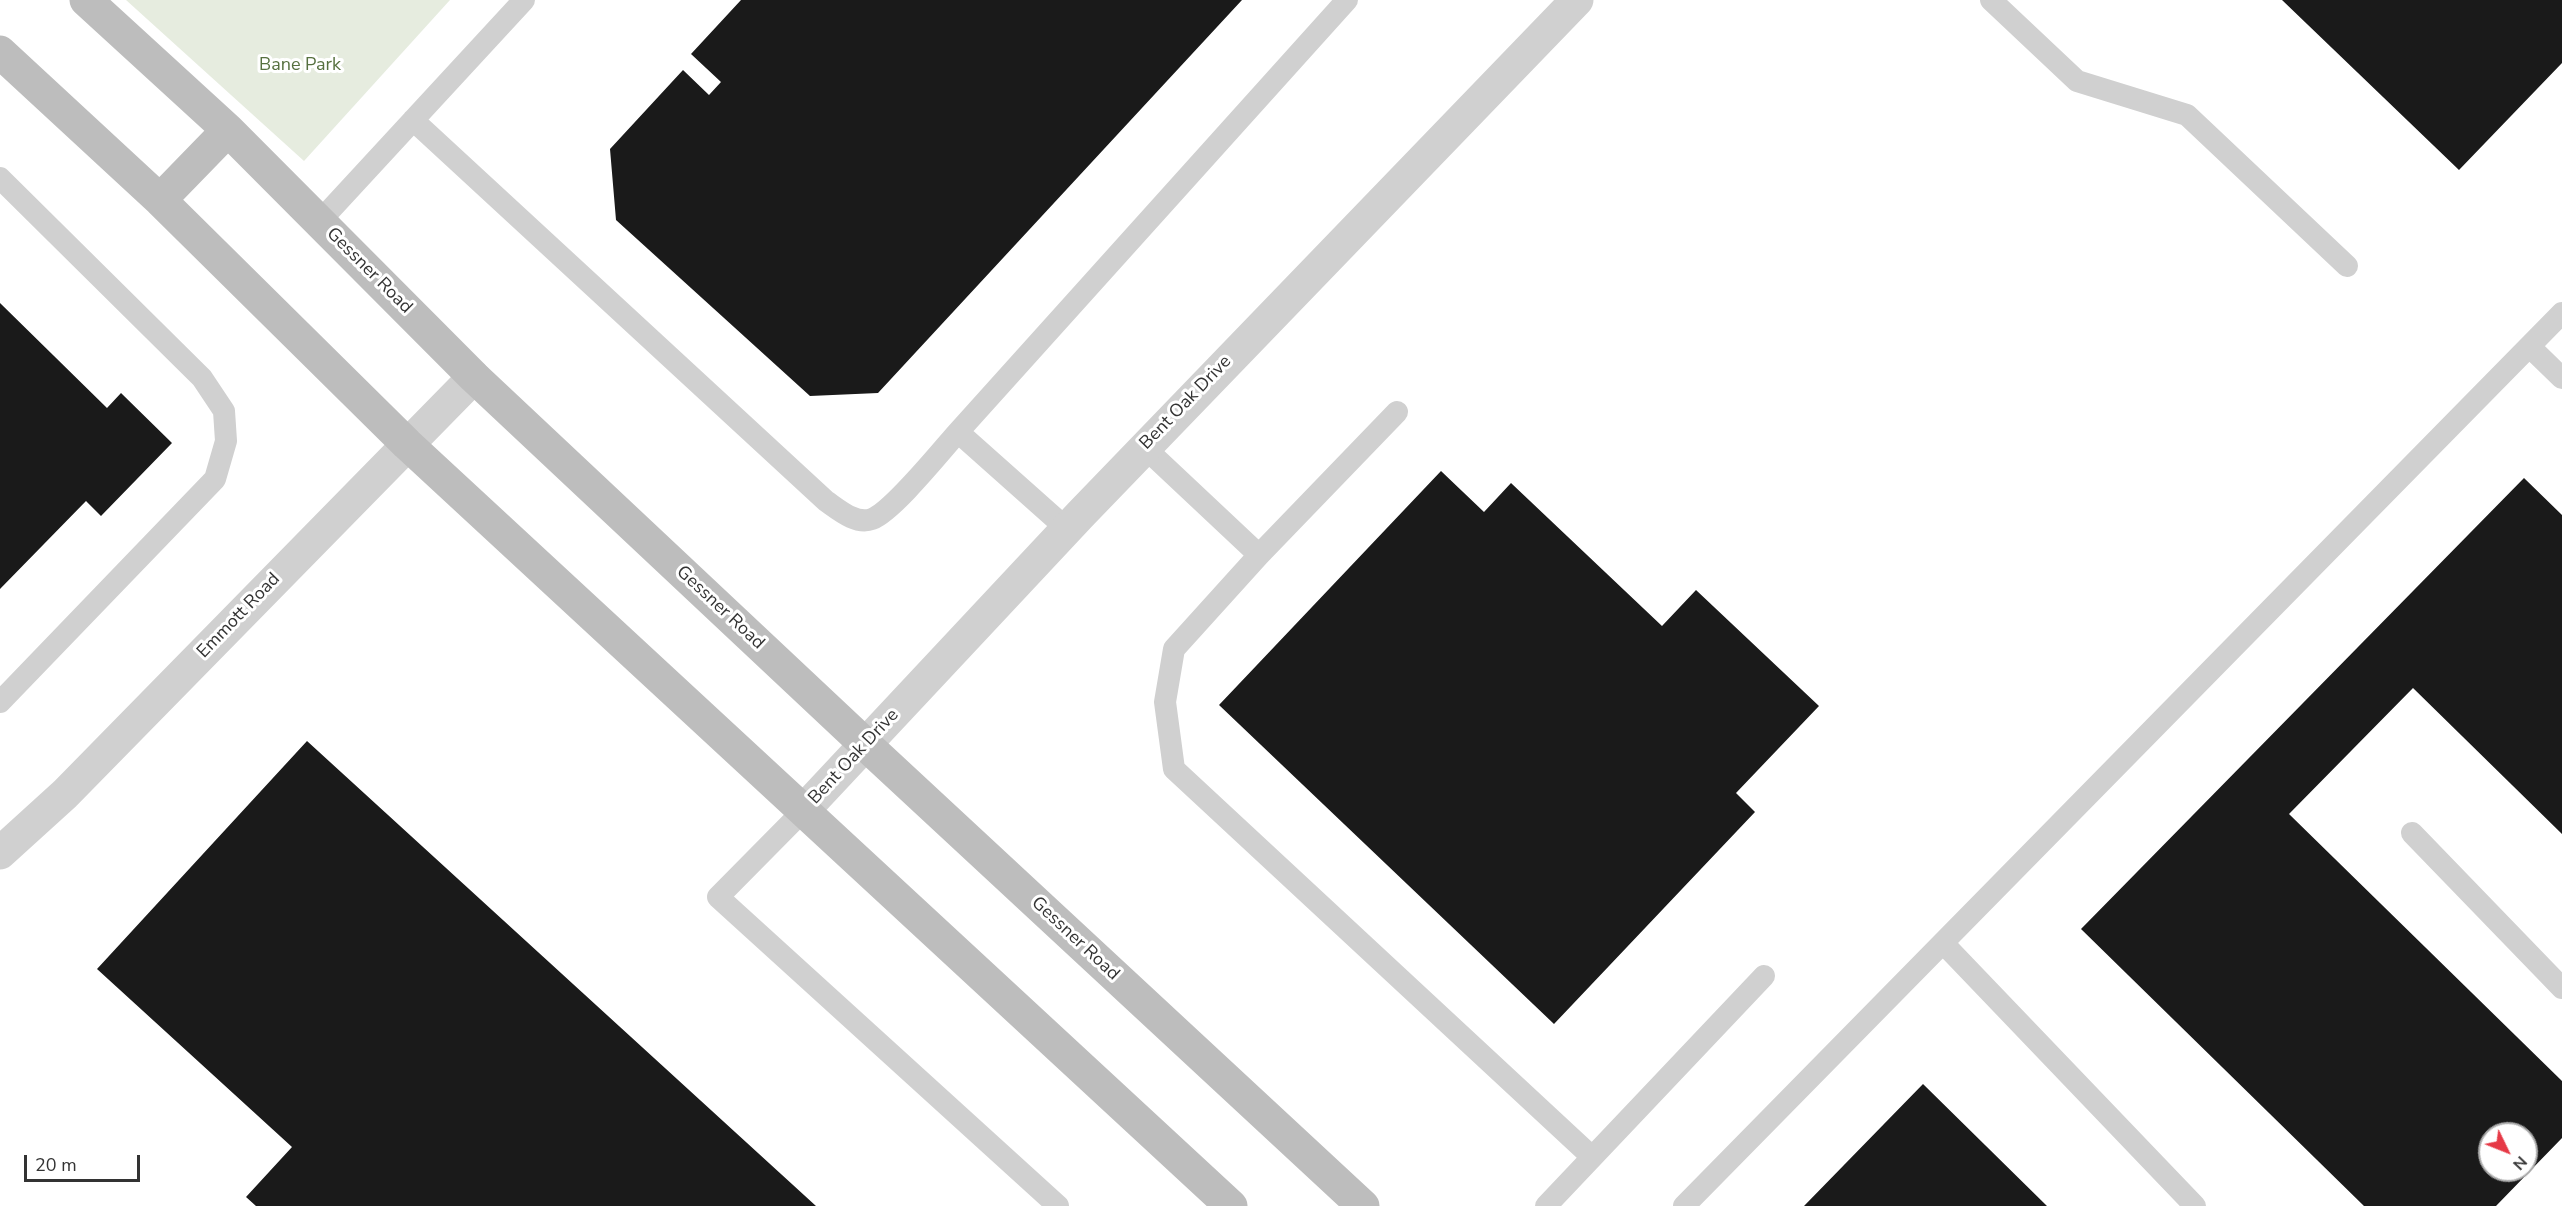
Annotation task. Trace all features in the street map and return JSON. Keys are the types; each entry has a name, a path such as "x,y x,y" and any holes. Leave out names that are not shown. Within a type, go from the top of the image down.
{"main road":[{"name":"Gessner Road","path":"86,0 228,130 474,376 866,745 1363,1206"},
{"path":"3,61 160,200 407,444 802,812 1231,1206"},
{"path":"160,200 228,130"}],"street":[{"name":"Bent Oak Drive","path":"802,812 1144,447 1577,0"},
{"name":"Emmott Road","path":"3,846 65,794 474,376"}],"lane":[{"path":"320,221 524,0"},
{"path":"413,120 826,501 850,518 871,520 888,508 958,432 1347,0"},
{"path":"1992,0 2078,81 2187,115 2347,266"},
{"path":"0,178 202,378 224,411 226,441 215,479 0,702"},
{"path":"1684,1206 2562,313"},
{"path":"2530,347 2562,378"},
{"path":"1397,412 1259,555 1174,649 1165,702 1174,769 1592,1157"},
{"path":"958,432 1067,529"},
{"path":"1144,447 1259,555"},
{"path":"802,812 718,897 1058,1206"},
{"path":"2412,833 2562,988"},
{"path":"1943,944 2195,1206"},
{"path":"1546,1206 1764,976"}],"green space":[{"name":"Bane Park","path":"126,0 450,0 304,161"}],"building":[{"path":"741,0 1242,0 878,393 810,396 616,220 610,149 683,70 709,95 721,82 691,54"},
{"path":"2282,0 2562,0 2562,63 2459,170"},
{"path":"0,303 107,408 121,393 172,443 101,516 86,501 0,589"},
{"path":"1441,471 1484,512 1511,483 1662,626 1696,590 1819,706 1736,793 1755,812 1554,1024 1219,705"},
{"path":"2524,478 2562,515 2562,834 2413,688 2289,814 2562,1081 2562,1138 2538,1163 2538,1122 2478,1122 2478,1182 2519,1182 2496,1206 2364,1206 2081,929"},
{"path":"307,741 816,1206 256,1206 246,1197 292,1147 97,969"},
{"path":"1923,1084 2047,1206 1804,1206"}]}
